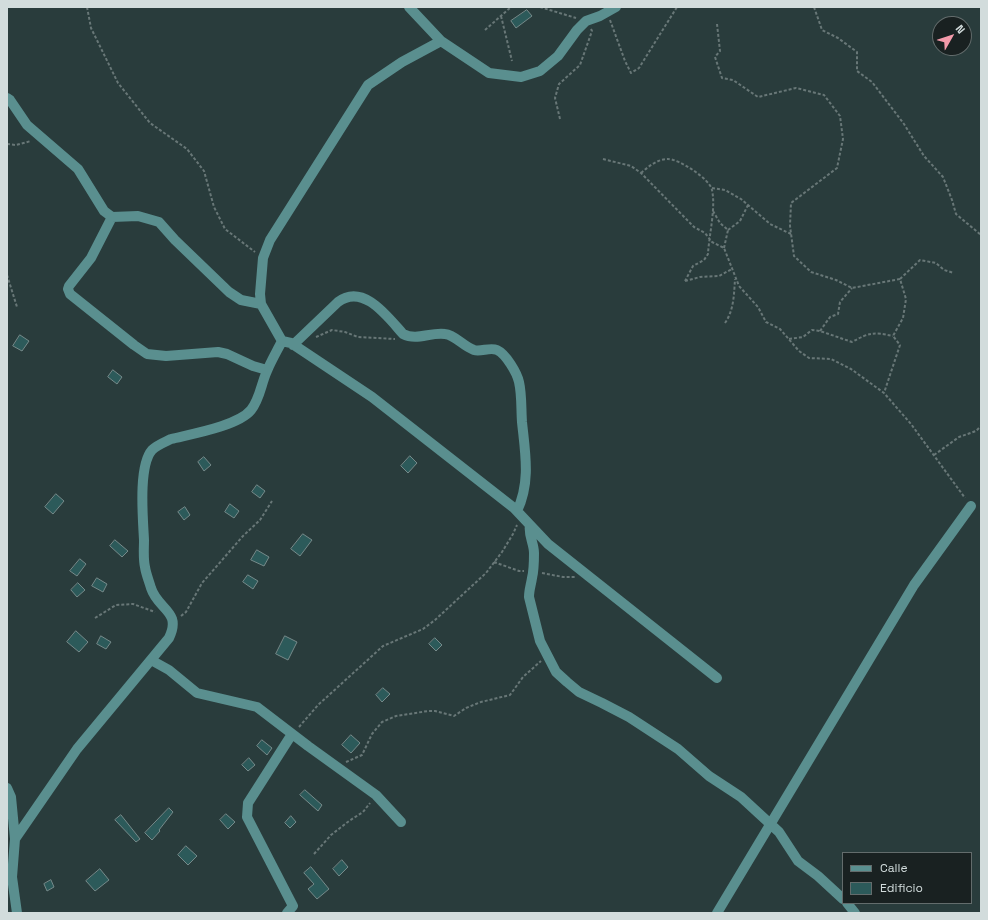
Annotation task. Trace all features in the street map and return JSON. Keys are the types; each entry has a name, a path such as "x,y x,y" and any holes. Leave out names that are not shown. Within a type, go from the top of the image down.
{"street":[{"path":"409,7 441,41 489,73 521,77 540,71 558,56 577,30 586,21 600,16 612,9"},
{"path":"282,341 262,304 260,294 263,258 270,240 368,85 402,62 441,41"},
{"path":"7,98 10,100 27,125 78,169 104,211 112,217 138,216 159,222 174,240 229,292 241,300 262,304"},
{"path":"112,217 91,258 69,286 68,289 70,294 147,354 166,356 218,352 227,354 253,366 267,370"},
{"path":"297,341 338,302 345,297 352,296 360,297 378,307 403,334 408,336 413,337 446,334 452,336 458,342 471,349 495,349 502,353 511,365 519,382 526,459 524,491 519,513"},
{"path":"15,839 77,749 169,638 173,629 174,622 154,594 145,567 142,494 147,461 152,450 171,440 228,425 250,412 256,402 267,370 282,341"},
{"path":"282,341 297,341 372,397 519,513 548,544 717,678"},
{"path":"717,913 914,585 971,506"},
{"path":"530,525 529,531 534,551 534,565 529,597 540,641 556,672 579,692 602,702 629,717 678,749 709,776 741,797 771,824 783,838 798,861 824,881 842,898"},
{"path":"151,660 169,670 197,693 257,707 376,795 400,822"},
{"path":"292,734 248,804 246,816 293,911"},
{"path":"7,788 11,797 15,839 12,877 17,913"},
{"path":"848,904 855,913"}],"path":[{"path":"87,7 91,28 118,83 150,123 187,149 204,171 214,207 225,229 263,258"},
{"path":"485,30 511,7"},
{"path":"540,7 586,21 592,31 580,65 560,84 555,98 560,119"},
{"path":"612,9 625,61 631,73 639,68 677,7"},
{"path":"814,7 822,30 838,38 857,52 857,71 872,82 904,124 924,156 943,177 956,214 981,236"},
{"path":"501,16 512,61"},
{"path":"717,24 720,50 714,57 722,78 733,80 758,97 796,88 824,95 840,116 843,139 837,168 791,203 790,226 794,256 810,272 836,280 852,288 900,279 920,260 936,263 944,270 954,273"},
{"path":"7,144 16,145 30,142 40,137"},
{"path":"641,173 651,164 668,159 680,163 702,176 712,188 712,211 708,254 704,260 693,266 685,281 700,277 719,276 732,269"},
{"path":"603,160 631,166 641,173 694,227 705,233 712,242 724,248"},
{"path":"712,188 725,190 748,205 770,224 791,234"},
{"path":"748,205 740,221 728,230 724,248 739,286 758,306 766,322 780,329 788,339 809,358 831,360 845,366 884,393 911,424 971,506"},
{"path":"712,211 720,223 728,230"},
{"path":"7,275 16,307"},
{"path":"725,324 732,308 735,277"},
{"path":"893,336 903,318 906,299 900,279"},
{"path":"820,331 830,317 838,314 840,302 852,288"},
{"path":"297,341 312,339 332,330 345,332 358,337 401,339 408,336"},
{"path":"788,339 803,337 812,330 820,331 852,342 868,334 879,333 893,336 900,346 884,393"},
{"path":"934,455 959,437 976,431 981,426"},
{"path":"174,622 186,612 202,583 243,536 260,520 272,501"},
{"path":"292,734 318,705 384,646 423,629 436,620 486,573 513,534 519,513"},
{"path":"96,618 116,604 133,604 157,613"},
{"path":"335,766 362,755 372,734 382,722 396,716 428,711 454,716 466,708 481,702 510,695 536,664 547,657"},
{"path":"314,854 331,835 363,812 376,795"}],"building":[{"path":"527,10 532,16 516,28 511,21"},
{"path":"20,335 29,341 22,351 13,346"},
{"path":"113,370 122,377 117,384 108,377"},
{"path":"410,456 417,463 408,473 401,466"},
{"path":"204,457 211,465 204,471 198,462"},
{"path":"257,485 265,491 260,498 252,492"},
{"path":"56,494 64,501 53,514 45,507"},
{"path":"230,504 239,511 234,518 225,512"},
{"path":"185,507 190,515 184,520 178,512"},
{"path":"303,534 312,540 300,556 291,549"},
{"path":"115,540 128,551 122,557 110,546"},
{"path":"257,550 269,557 264,566 251,560"},
{"path":"80,559 86,564 77,576 70,571"},
{"path":"248,575 258,581 253,589 243,582"},
{"path":"97,578 107,584 103,592 92,586"},
{"path":"78,583 85,590 77,597 71,590"},
{"path":"76,631 88,642 79,652 67,642"},
{"path":"101,636 111,642 106,649 97,644"},
{"path":"285,636 297,642 288,660 276,654"},
{"path":"435,638 442,645 436,651 429,644"},
{"path":"383,688 390,694 382,702 376,695"},
{"path":"351,735 360,743 351,753 342,745"},
{"path":"262,740 272,748 267,755 257,746"},
{"path":"249,758 255,765 248,771 242,765"},
{"path":"305,790 322,805 318,811 300,795"},
{"path":"169,808 173,812 152,840 145,833"},
{"path":"226,814 235,822 228,829 220,820"},
{"path":"121,815 140,839 136,842 115,820"},
{"path":"291,816 296,822 290,828 285,823"},
{"path":"186,846 197,856 188,865 178,855"},
{"path":"342,860 348,867 339,876 333,869"},
{"path":"311,867 329,889 317,899 308,889 314,884 304,873"},
{"path":"100,869 109,880 95,891 86,881"},
{"path":"51,880 54,887 47,891 44,884"}]}
